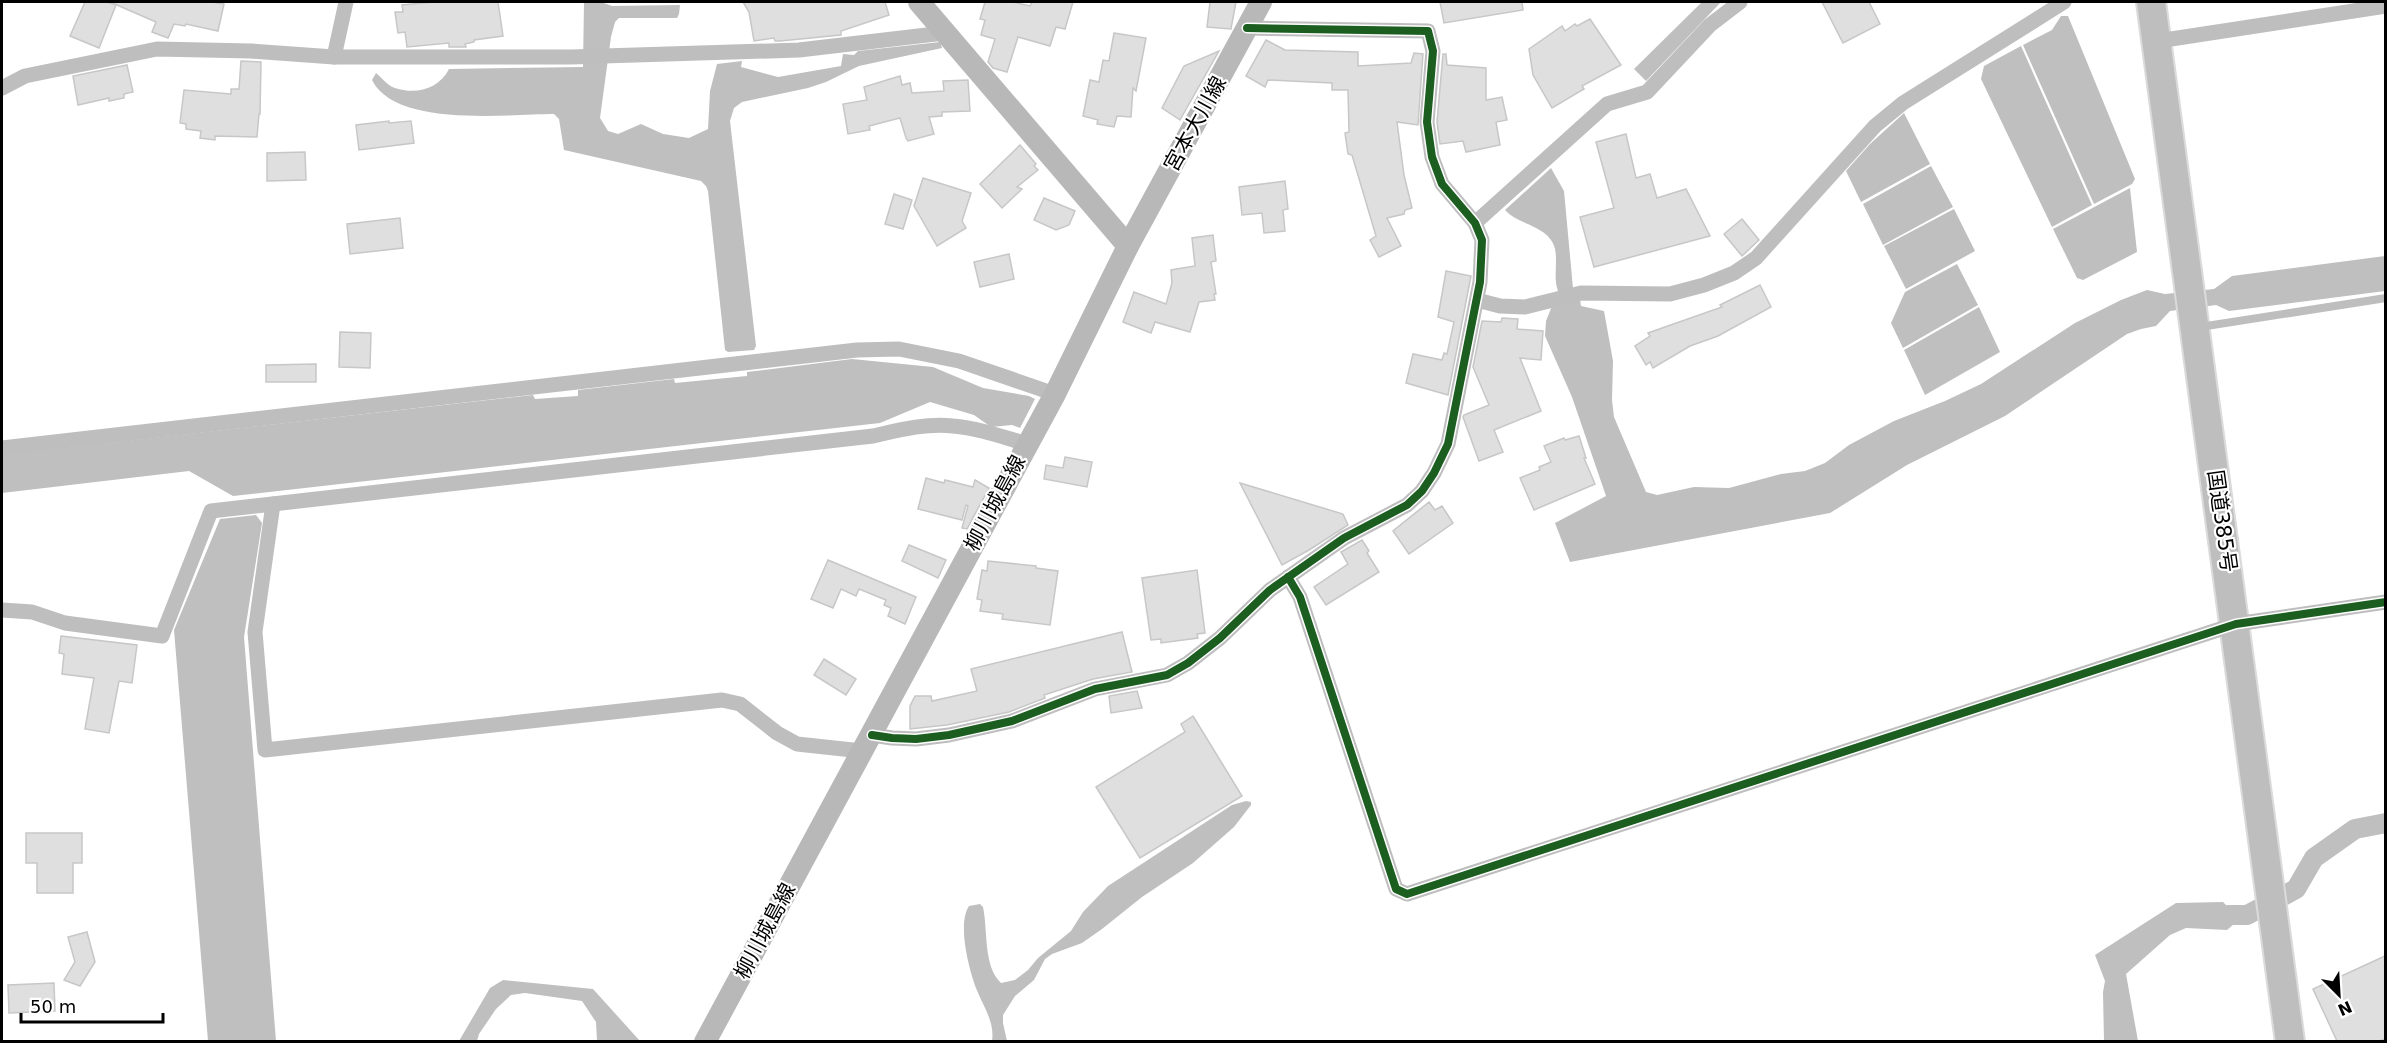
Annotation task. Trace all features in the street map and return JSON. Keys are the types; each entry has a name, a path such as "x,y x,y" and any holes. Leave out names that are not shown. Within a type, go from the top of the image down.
{"highway":[{"name":"国道385号","path":"2151,2 2290,1041"}],"main road":[{"path":"919,2 1128,246"},
{"name":"宮本大川線","path":"1128,246 1261,2"},
{"name":"柳川城島線","path":"705,1041 1054,396 1128,246"}],"street":[{"path":"334,57 346,2"},
{"path":"1475,223 1607,105 1647,92 1710,25 1740,2"},
{"path":"1477,300 1500,306 1526,307 1581,293 1670,294 1704,285 1734,273 1756,258 1875,126 1903,103 2064,2"},
{"path":"2158,41 2385,6"},
{"path":"273,504 255,632 265,750 722,700 740,704 777,733 797,744 867,743 892,738 916,739 949,735 1012,721 1095,689 1167,675 1188,663 1220,638 1270,590 1288,577 1344,538 1407,505 1422,491 1448,444 1477,300 1482,240 1475,223 1442,184 1432,157 1427,122 1433,51 1428,31 1247,28"},
{"path":"2,88 25,76 157,49 251,51 334,57 571,57 799,50 944,33"},
{"path":"2,448 856,350 899,349 959,361 1054,396"},
{"path":"2,610 32,612 65,623 162,636 211,511 873,436 923,426 951,425 1027,444"},
{"path":"1288,577 1300,597 1396,889 1407,894 2236,624 2385,602"}],"lane":[{"path":"2194,322 2385,298"}],"shaded area":[{"path":"584,2 601,2 612,6 680,5 677,18 619,18 615,22 600,118 608,131 618,134 641,124 663,134 689,138 708,129 710,91 717,64 742,61 741,67 778,77 841,66 843,54 854,55 858,51 940,42 942,48 859,66 826,82 742,102 734,108 730,121 756,346 754,350 728,352 725,350 708,191 701,181 564,150 559,119 554,114 482,116 428,112 404,106 385,95 372,80 376,73 392,87 411,91 433,86 445,76 449,69 583,67"},
{"path":"1702,2 1721,2 1646,81 1634,69"},
{"path":"2061,16 2068,16 2135,179 2132,184 2094,204 2023,45 2052,30"},
{"path":"2021,46 2092,205 2052,227 1981,79 1984,66"},
{"path":"1904,113 1930,164 1861,202 1846,171 1870,144"},
{"path":"1931,166 1953,207 1883,245 1863,204"},
{"path":"1551,168 1564,191 1574,299 1580,299 1581,306 1604,311 1613,361 1614,417 1646,492 1657,495 1694,487 1729,488 1781,474 1805,471 1825,463 1849,445 1894,421 1981,384 2075,323 2147,290 2165,294 2214,289 2232,276 2385,256 2385,291 2229,311 2216,305 2170,311 2156,326 2127,334 2005,416 1907,465 1830,513 1570,562 1555,523 1606,496 1572,397 1545,336 1546,321 1558,291 1555,249 1547,235 1505,210"},
{"path":"2130,188 2137,252 2083,280 2077,278 2053,229"},
{"path":"1954,209 1975,251 1906,289 1884,246"},
{"path":"1957,264 1978,305 1903,348 1891,323 1905,292"},
{"path":"1979,307 2000,352 1925,395 1904,350"},
{"path":"852,359 933,367 983,388 1035,399 1020,428 1012,425 991,427 974,415 930,402 880,423 233,496 189,471 2,493 2,455 533,395 535,399 578,396 578,390 674,379 675,383 747,376 747,372"},
{"path":"256,515 262,523 244,637 276,1041 208,1041 174,630 220,519"},
{"path":"1251,802 1251,805 1234,827 1193,863 1142,897 1082,943 1052,954 1045,959 1034,980 1015,996 1003,1015 1007,1041 992,1041 992,1027 973,980 965,947 964,924 969,906 980,904 983,907 989,958 995,976 1001,983 1015,980 1071,931 1083,912 1108,886 1232,805"},
{"path":"2223,902 2229,908 2251,906 2254,921 2234,924 2227,930 2186,928 2170,935 2126,974 2138,1041 2104,1041 2103,992 2105,981 2095,955 2176,903"},
{"path":"503,980 593,989 640,1041 597,1041 596,1022 582,1001 525,993 511,995 496,1009 479,1034 477,1041 459,1041 490,988"}],"building":[{"path":"85,2 107,2 116,5 99,48 70,36"},
{"path":"110,2 224,4 218,31 186,24 185,26 174,24 168,38 152,32 156,22"},
{"path":"434,2 498,2 503,36 474,40 474,42 465,44 466,47 449,47 449,43 407,47 405,32 398,33 395,12 403,12 402,5"},
{"path":"743,2 885,2 889,15 841,31 841,35 754,41 749,12"},
{"path":"985,2 1013,2 1030,6 1032,2 1073,2 1065,29 1056,27 1050,46 1018,37 1007,72 993,68 988,62 995,39 981,35 985,20 980,19"},
{"path":"1210,2 1236,2 1231,29 1207,27"},
{"path":"1440,2 1522,2 1523,10 1444,23"},
{"path":"1822,2 1869,2 1880,24 1843,43"},
{"path":"1590,19 1621,65 1582,86 1584,89 1552,108 1533,75 1529,49 1562,26 1565,31 1575,24 1577,26"},
{"path":"1114,33 1146,38 1136,91 1133,88 1131,117 1117,116 1114,127 1097,124 1098,120 1083,116 1090,80 1099,82 1103,60 1109,61"},
{"path":"1266,40 1285,50 1358,52 1358,66 1411,63 1414,53 1423,54 1418,125 1397,122 1404,175 1412,208 1405,210 1404,214 1387,218 1401,246 1379,257 1370,240 1376,236 1352,155 1348,154 1345,133 1349,132 1348,90 1332,90 1332,83 1268,80 1265,87 1246,76"},
{"path":"1219,51 1180,120 1162,108 1184,66"},
{"path":"1443,54 1446,54 1447,65 1486,68 1486,100 1502,97 1507,120 1496,122 1500,145 1466,152 1463,141 1440,144 1437,122"},
{"path":"241,61 261,62 257,137 215,136 215,140 200,138 201,131 186,129 186,124 180,123 184,90 231,94 231,89 239,89"},
{"path":"127,65 133,92 124,94 124,98 109,101 109,98 78,105 73,76"},
{"path":"900,76 902,85 910,83 912,93 944,91 943,81 968,80 970,111 942,112 942,116 929,117 934,134 908,141 900,118 869,126 870,130 848,134 843,104 867,100 864,87"},
{"path":"389,121 389,123 411,121 414,143 359,150 356,125"},
{"path":"1626,134 1636,178 1650,174 1657,198 1686,189 1710,236 1594,267 1580,217 1614,208 1596,142"},
{"path":"1020,145 1036,164 1034,166 1038,170 1017,187 1022,189 1002,208 980,184"},
{"path":"305,152 306,180 267,181 267,153"},
{"path":"923,178 971,193 962,221 966,228 937,246 914,206"},
{"path":"1285,181 1288,209 1283,210 1285,231 1264,233 1262,213 1242,215 1239,187"},
{"path":"894,194 912,200 903,229 885,224"},
{"path":"1044,198 1075,211 1069,225 1056,230 1034,220"},
{"path":"400,218 403,248 350,254 347,224"},
{"path":"1742,219 1759,240 1742,256 1724,234"},
{"path":"1213,235 1216,261 1211,262 1215,300 1199,302 1190,332 1155,322 1151,333 1123,322 1134,292 1166,304 1172,283 1171,270 1195,266 1192,238"},
{"path":"1009,254 1014,279 980,287 974,262"},
{"path":"1446,271 1471,276 1448,395 1406,383 1413,354 1442,360 1444,353 1447,354 1454,322 1438,317"},
{"path":"1760,285 1771,307 1718,336 1690,346 1653,368 1650,362 1646,365 1635,346 1650,336 1648,333 1722,307 1720,305"},
{"path":"1502,318 1518,319 1517,329 1543,331 1541,360 1520,358 1541,411 1494,430 1503,452 1479,461 1463,417 1489,405 1473,367 1482,321 1501,322"},
{"path":"340,332 371,333 370,368 339,367"},
{"path":"316,364 316,382 266,382 266,365"},
{"path":"1579,436 1586,458 1584,458 1595,484 1534,510 1520,478 1540,470 1539,467 1551,462 1544,446 1564,438 1565,440"},
{"path":"1065,457 1092,462 1087,487 1044,479 1046,465 1063,468"},
{"path":"926,478 973,487 975,480 989,488 967,529 962,528 968,506 966,505 962,520 918,509"},
{"path":"1240,483 1343,514 1348,525 1282,565"},
{"path":"1429,502 1435,510 1442,506 1453,523 1409,554 1393,531"},
{"path":"1362,540 1379,572 1326,605 1314,587 1348,564 1341,552"},
{"path":"909,545 946,560 938,578 902,561"},
{"path":"828,560 916,597 905,624 888,616 891,608 884,605 886,600 859,589 856,596 841,589 833,608 811,599"},
{"path":"988,561 1036,566 1036,568 1058,571 1050,625 1002,619 1003,614 980,611 982,600 977,599 982,570 987,571"},
{"path":"1197,570 1205,633 1197,634 1198,638 1161,643 1161,639 1151,640 1142,578"},
{"path":"1122,632 1132,672 1093,679 1044,695 1045,698 1009,712 947,725 910,729 910,706 915,696 931,696 932,701 977,691 971,669"},
{"path":"61,636 137,645 132,683 119,681 109,733 85,729 94,678 62,674 64,654 59,653"},
{"path":"824,659 856,679 846,695 814,675"},
{"path":"1137,691 1142,708 1111,713 1109,696"},
{"path":"1193,716 1242,796 1140,858 1096,787 1185,732 1181,724"},
{"path":"26,833 82,833 82,863 73,863 73,893 37,893 37,863 26,863"},
{"path":"87,932 95,962 80,986 64,980 75,962 68,937"},
{"path":"2385,956 2385,1039 2337,1041 2313,989"},
{"path":"54,983 55,1011 9,1013 8,985"}],"waterway":[{"path":"2228,915 2247,915 2296,889 2314,858 2355,829 2386,823"}],"cycle path":[{"path":"872,735 916,739 949,735 1012,721 1095,689 1167,675 1188,663 1220,638 1270,590 1344,538 1407,505 1422,491 1434,473 1448,444 1480,282 1482,240 1475,223 1442,184 1432,157 1427,122 1433,51 1428,31 1247,28"},
{"path":"1288,577 1300,597 1396,889 1407,894 2236,624 2386,602"}]}
